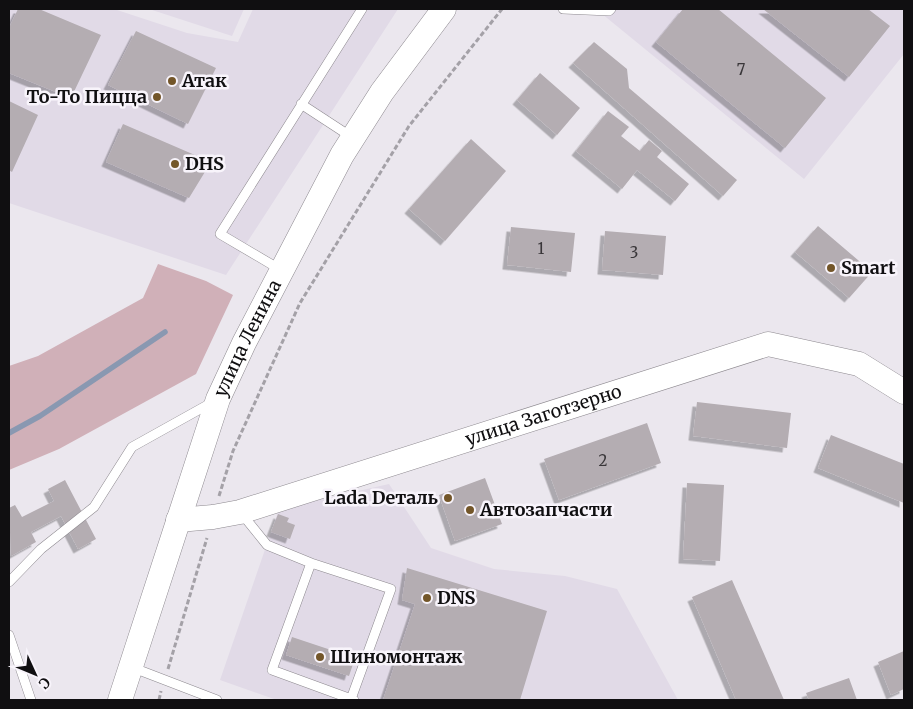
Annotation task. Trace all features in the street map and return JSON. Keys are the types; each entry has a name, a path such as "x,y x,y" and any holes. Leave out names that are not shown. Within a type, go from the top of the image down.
{"main road":[{"name":"улица Ленина","path":"120,700 218,399 281,270 352,138 387,85 444,9"},
{"name":"улица Заготзерно","path":"178,520 213,517 240,512 768,344 859,364 904,392"}],"lane":[{"path":"281,270 220,234 362,9"},
{"path":"563,9 609,11 611,9"},
{"path":"301,104 352,138"},
{"path":"9,582 41,549 94,508 132,448 218,399"},
{"path":"240,512 267,545 311,563 391,589 353,700 272,670 311,563"},
{"path":"9,635 31,700"},
{"path":"131,667 217,700"}],"path":[{"path":"158,700 233,451 300,303 409,126 502,9"}],"shaded area":[{"name":"Атак","path":"9,9 114,9 187,33 238,42 253,9 398,9 226,275 9,203"},
{"path":"149,9 244,9 232,36"},
{"path":"596,9 904,9 904,54 804,179"},
{"path":"158,264 206,281 233,295 196,374 59,449 9,470 9,366 38,356 143,298"},
{"path":"389,484 431,548 494,569 565,576 617,589 678,700 277,700 220,680 279,509"}],"building":[{"path":"18,9 39,9 101,35 71,98 9,73 9,28"},
{"path":"683,9 718,9 826,98 785,148 656,42"},
{"path":"763,9 868,9 890,26 849,77"},
{"path":"136,31 216,68 188,124 108,85"},
{"path":"594,42 627,69 629,88 737,180 723,196 573,63"},
{"path":"540,73 580,108 557,135 517,100"},
{"path":"9,101 38,115 12,172 9,170"},
{"path":"608,111 629,127 621,136 640,151 649,140 662,151 657,157 689,184 675,201 637,170 622,189 576,151"},
{"path":"123,124 211,162 189,198 106,162"},
{"path":"471,139 506,171 445,241 409,209"},
{"path":"818,226 872,272 849,298 795,252"},
{"path":"511,227 575,233 571,272 507,265"},
{"path":"605,231 666,236 663,275 602,270"},
{"path":"697,402 791,413 787,448 693,436"},
{"path":"647,423 661,463 559,500 544,459"},
{"path":"831,435 904,464 904,503 818,468"},
{"name":"Автозапчасти","path":"485,478 502,524 455,541 439,495"},
{"path":"65,480 96,539 78,549 61,516 31,532 36,542 11,556 9,508 15,505 22,517 54,501 48,489"},
{"path":"687,483 724,485 720,561 683,559"},
{"path":"278,514 289,518 287,522 295,525 290,539 271,532"},
{"path":"407,568 547,611 520,700 383,700 415,604 402,600"},
{"path":"732,580 784,700 736,700 692,597"},
{"name":"Шиномонтаж","path":"292,637 355,658 349,676 286,655"},
{"path":"904,651 904,689 891,695 878,662"},
{"path":"849,678 857,700 809,700 806,693"}],"waterway":[{"path":"9,433 40,416 165,332"}],"place":[{"name":"Атак","path":"172,81"},
{"name":"То-То Пицца","path":"157,97"},
{"name":"DHS","path":"175,164"},
{"name":"Smart","path":"831,268"},
{"name":"Lada Dеталь","path":"448,498"},
{"name":"Автозапчасти","path":"470,510"},
{"name":"DNS","path":"427,598"},
{"name":"Шиномонтаж","path":"320,657"}]}
